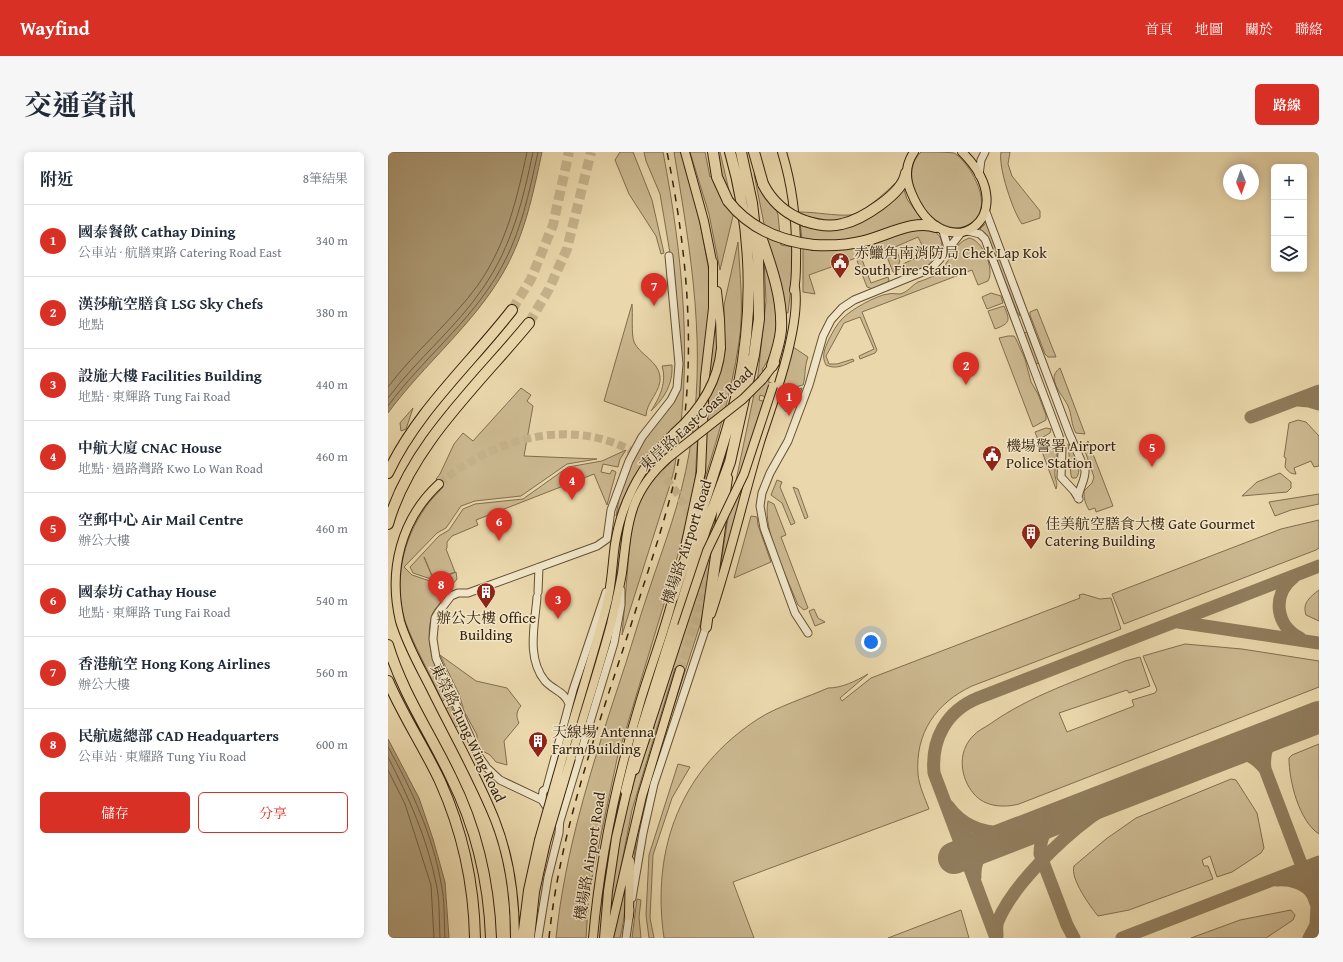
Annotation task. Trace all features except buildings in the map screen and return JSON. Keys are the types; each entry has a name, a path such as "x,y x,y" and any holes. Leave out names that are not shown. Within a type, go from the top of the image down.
{"highway":[{"path":"713,152 717,177 728,201 744,218 764,232 787,241 814,245 831,245 863,242 918,224 939,229"},
{"name":"機場路 Airport Road","path":"673,597 726,434 738,390 746,341 749,294 747,243 741,200 730,152"},
{"name":"機場路 Airport Road","path":"626,791 639,739 705,530 730,462 758,334 759,285 755,221 741,152"},
{"path":"754,152 764,184 779,206 794,217 823,225 835,225 856,219 879,205 900,188 905,181 907,171"},
{"path":"755,221 769,260 780,309 780,334 775,362"},
{"path":"388,473 407,439 425,414 488,341 512,310"},
{"path":"388,524 399,494 417,459 447,419 529,323"},
{"path":"706,627 730,462"},
{"path":"388,645 405,689 452,777 466,812 482,867 489,905 491,938"},
{"path":"388,681 440,782 454,818 469,879 475,938"}],"main road":[{"name":"東岸路 East Coast Road","path":"611,581 618,530 627,500 646,464 674,433 694,414 705,398 716,374 721,348 720,319 713,262 700,202 685,152"},
{"name":"東岸路 East Coast Road","path":"620,582 627,527 631,513 646,481 668,458 743,399 762,380 775,362 785,338 795,286 797,246 794,211 782,152"},
{"path":"908,152 907,171 909,187 918,206 939,229 954,234 965,232 978,224 986,212 987,196 979,175 962,152"},
{"path":"907,171 914,152"},
{"path":"673,597 701,472 705,377 713,308 713,262"},
{"path":"706,627 732,550 788,346 796,300 795,286"},
{"path":"626,791 640,758 707,551 737,490 748,461 773,386 775,362"},
{"name":"東榮路 Tung Wing Road","path":"439,484 418,506 402,537 395,565 396,603 402,628 484,796 498,829 511,882 515,938"},
{"path":"522,938 528,890 567,757 607,605 611,581"},
{"path":"567,757 607,637 620,582"},
{"name":"機場路 Airport Road","path":"593,938 599,883 614,794 638,707 673,597"},
{"path":"609,938 630,842 652,759 680,670"},
{"name":"機場路 Airport Road","path":"604,938 608,891 616,838 626,791"},
{"path":"530,938 543,841"},
{"path":"629,916 630,842"}],"street":[{"path":"979,175 981,160 985,152"},
{"path":"986,212 1069,433 1085,470 1085,476 1081,482 1076,485 1069,485"},
{"path":"939,229 948,248"},
{"path":"808,633 795,612 764,528 760,506 762,493 770,473 788,441 809,385 823,336 831,320 842,308 854,300 930,269 940,261 948,248 965,232 980,234 984,239 1059,436 1062,449 1061,477 1079,499 1081,482"},
{"path":"561,804 553,808 546,806 542,800 508,785 494,776 478,755 441,671 434,651 433,639 435,618 443,607 454,600 458,593 468,593 601,544 607,539 616,493 629,462 642,437 671,400 677,388 679,364 669,256"},
{"path":"539,567 533,652 535,662 546,682 559,691 569,704"},
{"name":"東岸路 East Coast Road","path":"542,800 573,690 611,581"},
{"name":"東岸路 East Coast Road","path":"560,821 615,639 621,605 620,582"},
{"path":"626,938 640,850 654,784 706,627"},
{"path":"559,691 566,692 573,690"},
{"name":"東岸路 East Coast Road","path":"538,938 548,877 559,833 561,804 563,798 562,793 574,775"},
{"path":"530,794 555,786 562,793"},
{"name":"東岸路 East Coast Road","path":"553,808 559,833"}],"shaded area":[{"path":"620,152 633,152 652,200 664,253 661,254 656,236 629,194 615,160"},
{"path":"644,152 663,152 670,192 681,271 684,311 684,391 674,470 622,635 631,530 634,517 639,503 649,485 671,462 665,456 648,471 636,487 663,440 655,448 635,475 616,516 619,499 630,465 652,425 670,406 680,377 672,265 660,194 646,161"},
{"path":"674,152 683,152 700,223 708,265 711,296 701,384 695,481 691,507 667,594 617,759 589,892 586,938 556,938 560,906 572,842 580,811 645,602 672,523 686,471 695,416 697,340 695,303 686,228"},
{"path":"690,152 705,152 710,177 720,172 716,152 720,152 734,212 720,270 709,214"},
{"path":"921,152 954,153 970,170 978,186 982,201 980,212 971,223 959,228 946,226 934,218 923,207 915,193 912,179 913,164"},
{"path":"1001,152 1010,152 1008,164 1012,176 1040,211 1040,218 1022,224 1018,218 1004,178"},
{"path":"764,171 778,215 781,245 793,247 793,269 788,313 782,313 754,174"},
{"path":"900,178 907,199 922,220 918,220 903,232 918,228 927,228 939,235 942,246 941,251 934,261 924,269 906,276 903,264 926,253 918,237 895,247 900,259 897,273 893,272 884,249 861,257 871,283 888,277 889,280 887,283 873,289 867,287 856,258 809,275 815,294 803,292 803,249 799,212 844,215 856,214 876,200"},
{"path":"986,223 999,255 995,256 988,237 980,229"},
{"path":"969,238 979,244 986,256 990,270 988,281 978,285 972,270 862,312 877,350 875,353 860,359 859,356 874,349 860,317 844,323 826,356 829,364 837,364 853,359 854,361 837,367 826,365 824,352 826,346 836,326 846,315 857,307 871,300 883,295 903,293 918,282 935,275 945,266 958,245"},
{"path":"738,242 741,305 736,363 716,443 697,503 708,354 716,315 717,347 724,347 724,305"},
{"path":"764,258 774,292 778,327 773,350 762,370 770,377 768,382 773,383 766,397 760,395 759,400 770,403 718,583 727,524 758,375 766,301"},
{"path":"1000,259 1020,311 1020,316 1017,312 997,261"},
{"path":"991,293 1001,296 1003,303 987,309 982,297"},
{"path":"632,304 634,342 636,346 656,366 660,376 659,387 648,406 646,416 604,401"},
{"path":"1004,306 1008,320 1004,325 995,329 988,311"},
{"path":"1037,309 1056,357 1048,357 1045,354 1030,315 1030,312"},
{"path":"1027,332 1039,363 1036,364 1024,333"},
{"path":"1014,336 1016,339 1025,359 1031,382 1038,394 1046,415 1046,420 1033,427 999,338"},
{"path":"793,347 808,357 803,385 781,391"},
{"path":"672,365 671,379 667,391 651,411 662,389 664,378 662,366"},
{"path":"1060,368 1085,434 1076,433 1068,406 1056,386 1054,377"},
{"path":"521,388 531,395 527,401 533,406 524,456 597,459 567,464 521,496 475,501 461,506 446,528 437,533 404,567 412,575 430,581 446,592 432,615 429,637 430,648 436,668 449,698 442,701 405,621 400,592 402,562 411,533 417,520 429,502 443,487 436,479 440,474 454,444 463,433 473,441"},
{"path":"802,388 797,403 786,412 781,406 780,395"},
{"path":"413,408 406,429 401,431 400,423"},
{"path":"1298,420 1306,422 1319,436 1319,466 1314,467 1311,461 1294,468 1296,474 1294,474 1288,471 1285,467 1286,458 1284,457 1289,423"},
{"path":"1046,428 1051,429 1050,433 1038,440 1035,432"},
{"path":"1088,441 1113,506 1096,512 1095,508 1089,510 1084,496 1084,491 1092,483 1094,477 1085,451 1085,446"},
{"path":"1068,444 1074,450 1078,460 1079,470 1076,478 1072,478 1071,475"},
{"path":"1050,447 1056,450 1057,454 1055,473 1057,484 1056,489 1041,449"},
{"path":"626,450 620,459 618,467 603,464 601,472 610,474 612,470 616,472 607,505 594,474 476,520 478,525 452,536 447,542 446,549 455,572 434,580 424,557 434,581 456,572 457,579 447,591 431,579 413,573 410,567 439,536 449,530 463,509 475,504 523,499 568,467 602,461"},
{"path":"1280,473 1291,482 1291,488 1287,492 1242,496 1257,482"},
{"path":"777,480 782,482 780,487 795,523 791,525 782,503 771,495"},
{"path":"793,487 798,489 808,517 805,519"},
{"path":"1319,494 1319,504 1291,510 1275,516 1269,502"},
{"path":"720,500 705,603 700,625 658,755 643,816 633,873 636,839 644,795 682,670 675,668 632,810 611,918 608,918 619,837 630,791 654,728 654,721 680,620"},
{"path":"768,501 774,504 786,535 781,537 808,608 804,610 798,605 772,540 767,513"},
{"path":"751,516 757,517 758,525 771,562 734,578"},
{"path":"1319,520 1319,548 1316,550 1124,624 1112,594 1281,529"},
{"path":"1319,590 1319,621 1306,615 1305,607 1308,601"},
{"path":"1083,594 1100,599 1111,598 1121,629 972,686 948,701 930,721 920,745 918,774 922,792 929,809 733,882 754,938 664,938 661,905 662,873 668,842 677,814 691,787 709,762 731,739 758,719 792,702 828,688 849,684 868,674 840,698 842,701 871,678 1080,598 1079,595"},
{"path":"814,609 818,618 825,622 815,626 809,611"},
{"path":"1185,644 1242,649 1319,661 1319,687 1019,804 1001,806 989,804 978,798 969,788 963,773 962,765 964,750 968,742 979,731 1039,696 1125,661 1140,657 1150,686 1129,693 1127,690 1059,713 1067,732 1134,706 1132,700 1155,693 1157,690 1143,656"},
{"path":"440,655 476,681 507,688 521,706 517,714 519,723 504,741 507,765 496,762 490,755 481,750 477,743 477,735 464,711 459,694"},
{"path":"451,706 460,725 454,728 445,709"},
{"path":"1319,744 1319,834 1306,820 1296,800 1289,767 1289,758 1292,755"},
{"path":"678,764 690,767 672,798 653,855 650,918 654,938 649,938 646,915 649,855"},
{"path":"1231,779 1236,780 1257,813 1264,848 1261,853 1232,872 1217,877 1210,856 1202,860 1204,866 1208,866 1213,879 1129,910 1098,916 1078,885 1075,878 1074,866 1106,839 1136,818"},
{"path":"626,878 625,908 622,931 620,938 613,938"},
{"path":"637,899 641,900 639,917 641,938 632,938"},
{"path":"961,910 969,938 888,938"},
{"path":"1291,910 1295,915 1293,920 1266,938 1191,938 1240,920"}],"water":[{"path":"388,152 542,152 532,199 523,229 511,259 503,273 477,310 388,413"},
{"path":"388,739 419,798 433,839 445,882 449,938 388,938"}],"taxiway":[{"path":"1251,417 1319,391"},
{"path":"1298,400 1319,404"},
{"path":"996,938 934,773 935,749 938,738 949,719 957,711 978,698 1319,566"},
{"path":"1294,577 1282,592 1279,601 1279,610 1281,618 1286,626 1292,633 1300,638"},
{"path":"1178,622 1319,643"},
{"path":"1278,732 1271,740 1265,754 1265,769 1319,911"},
{"path":"1223,754 1241,753 1247,755 1256,760 1265,769"},
{"path":"997,936 997,923 1005,907 1014,893 1038,864 1091,817 1124,796 1159,778"},
{"path":"948,806 963,821 982,830 1002,833 1024,831"},
{"path":"1063,815 1049,827 1043,836 1040,854 1067,925 1074,938"},
{"path":"956,829 965,837 974,841 996,841"},
{"path":"975,877 977,862 985,850 997,842 1011,836"},
{"path":"1122,938 1319,862"},
{"path":"1315,894 1315,880 1319,871"},
{"path":"1277,880 1287,880 1302,885 1306,887 1313,895"},
{"path":"1309,938 1316,925 1317,906"}],"runway":[{"path":"954,858 1319,717"}],"tunnel":[{"path":"512,310 531,279 553,225 569,152"},
{"path":"529,323 549,289 567,249 591,152"},
{"path":"439,484 472,461 507,445 543,436 578,435 612,442 643,459 670,484 692,520"},
{"path":"680,670 701,603 703,565"}],"railway":[{"path":"549,938 555,894 574,806 600,719 664,520 675,478 682,437 687,396 688,315 681,233 667,152"}],"place":[{"name":"赤鱲角南消防局 Chek Lap Kok South Fire Station","path":"840,279"},
{"name":"香港航空 Hong Kong Airlines","path":"654,306"},
{"name":"漢莎航空膳食 LSG Sky Chefs","path":"966,385"},
{"name":"國泰餐飲 Cathay Dining","path":"789,416"},
{"name":"空郵中心 Air Mail Centre","path":"1152,467"},
{"name":"機場警署 Airport Police Station","path":"992,472"},
{"name":"中航大廈 CNAC House","path":"572,500"},
{"name":"國泰坊 Cathay House","path":"499,541"},
{"name":"佳美航空膳食大樓 Gate Gourmet Catering Building","path":"1031,550"},
{"name":"民航處總部 CAD Headquarters","path":"441,604"},
{"name":"辦公大樓 Office Building","path":"486,609"},
{"name":"設施大樓 Facilities Building","path":"558,619"},
{"name":"天線場 Antenna Farm Building","path":"538,758"}]}
